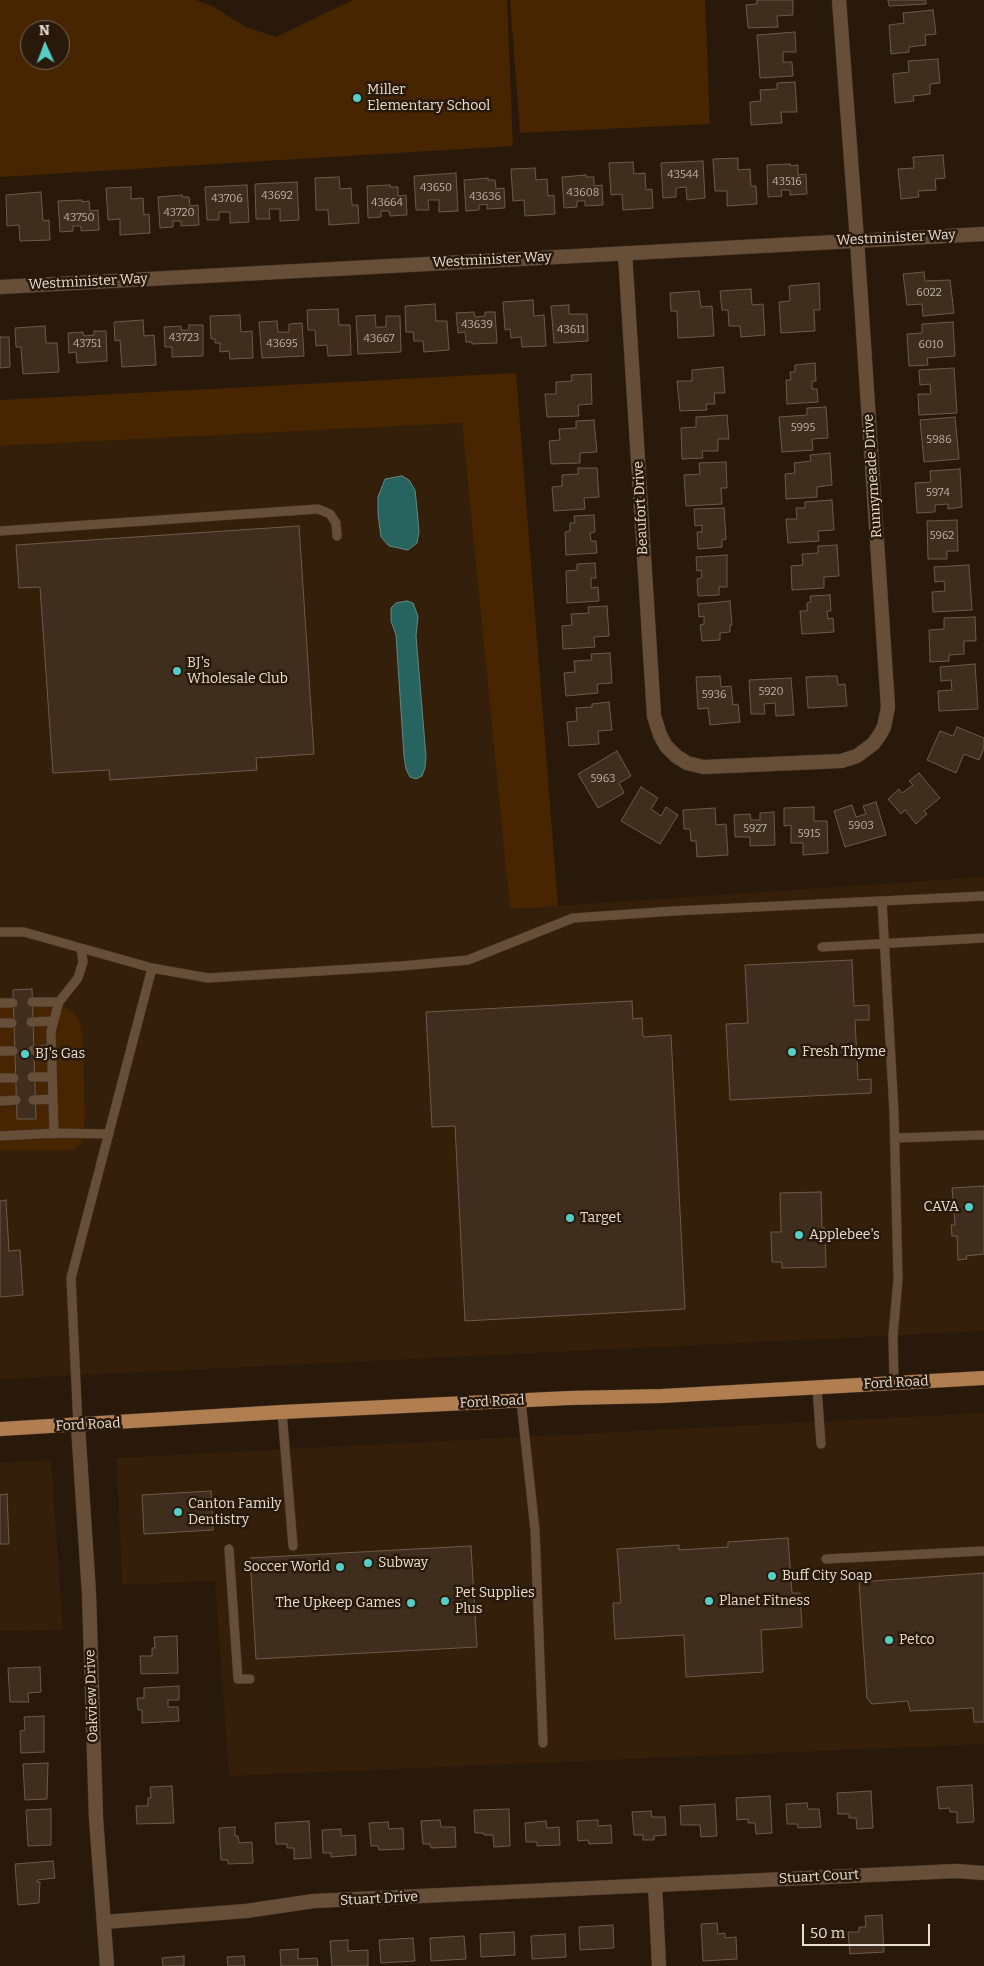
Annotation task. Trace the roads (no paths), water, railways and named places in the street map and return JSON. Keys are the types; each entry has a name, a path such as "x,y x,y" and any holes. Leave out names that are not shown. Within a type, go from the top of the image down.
{"main road":[{"name":"Ford Road","path":"0,1430 282,1412 662,1396 984,1378"}],"street":[{"name":"Runnymeade Drive","path":"676,756 687,763 710,768 841,761 866,751 884,727 888,707 858,240 839,0"},
{"name":"Westminister Way","path":"0,287 984,234"},
{"name":"Beaufort Drive","path":"625,253 654,716 666,746 676,756"},
{"name":"Oakview Drive","path":"78,1426 89,1594 96,1818 107,1966"},
{"name":"Stuart Court","path":"655,1884 956,1871 984,1873"},
{"name":"Stuart Drive","path":"104,1922 246,1911 314,1901 655,1884"},
{"path":"655,1884 659,1966"}],"lane":[{"path":"0,531 318,509 330,514 336,523 337,536"},
{"path":"0,932 24,932 152,968 208,978 468,960 573,918 984,896"},
{"path":"882,901 895,1138 898,1279 893,1336 894,1383"},
{"path":"822,947 984,938"},
{"path":"54,1134 51,1049 53,1021 59,1002 78,978 83,962 81,948"},
{"path":"78,1426 71,1278 152,968"},
{"path":"32,1002 59,1002"},
{"path":"0,1003 13,1003"},
{"path":"31,1022 53,1021"},
{"path":"0,1023 12,1023"},
{"path":"33,1050 51,1049"},
{"path":"0,1051 14,1051"},
{"path":"32,1077 52,1077"},
{"path":"0,1078 14,1078"},
{"path":"33,1100 53,1099"},
{"path":"0,1101 16,1100"},
{"path":"0,1136 108,1134"},
{"path":"895,1138 984,1135"},
{"path":"817,1388 820,1444"},
{"path":"521,1401 535,1530 543,1743"},
{"path":"282,1412 293,1546"},
{"path":"229,1549 238,1679 250,1679"},
{"path":"826,1559 984,1550"}],"water":[{"path":"402,476 409,480 415,490 419,532 417,543 408,550 389,546 381,537 378,514 378,497 385,479"},
{"path":"407,601 413,603 418,616 416,636 426,757 422,776 416,779 410,777 406,769 396,635 391,621 391,608 396,603"}],"place":[{"name":"Miller Elementary School","path":"357,98"},
{"name":"BJ's Wholesale Club","path":"177,671"},
{"name":"Fresh Thyme","path":"792,1052"},
{"name":"BJ's Gas","path":"25,1054"},
{"name":"CAVA","path":"969,1207"},
{"name":"Target","path":"570,1218"},
{"name":"Applebee's","path":"799,1235"},
{"name":"Canton Family Dentistry","path":"178,1512"},
{"name":"Subway","path":"368,1563"},
{"name":"Soccer World","path":"340,1567"},
{"name":"Buff City Soap","path":"772,1576"},
{"name":"Pet Supplies Plus","path":"445,1601"},
{"name":"Planet Fitness","path":"709,1601"},
{"name":"The Upkeep Games","path":"411,1603"},
{"name":"Petco","path":"889,1640"}]}
